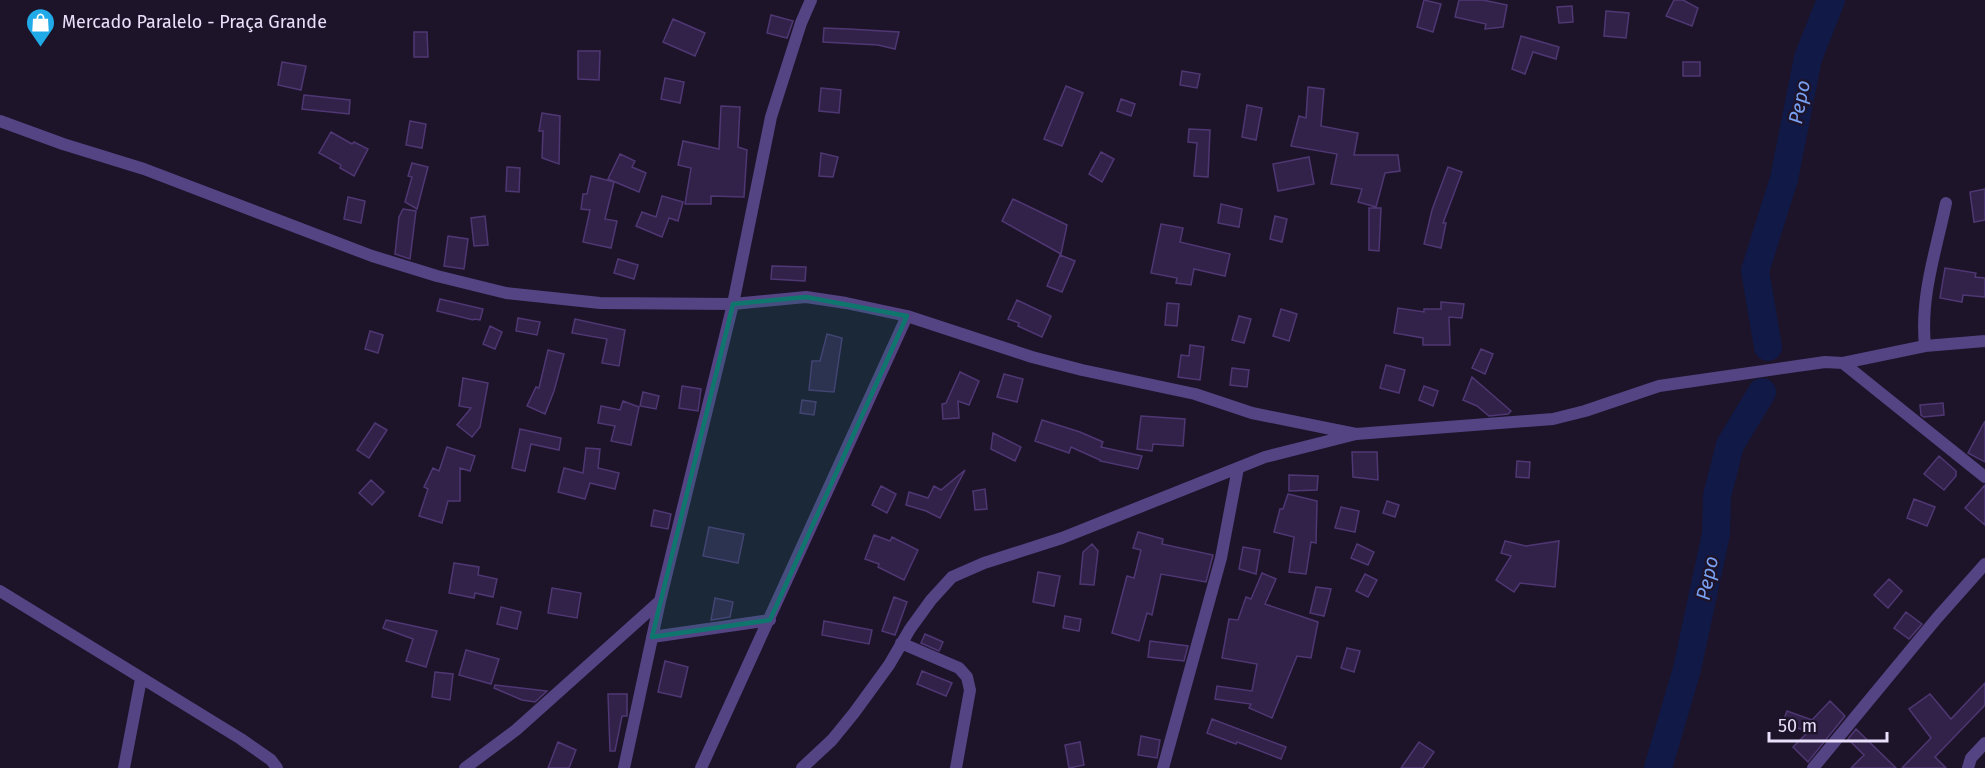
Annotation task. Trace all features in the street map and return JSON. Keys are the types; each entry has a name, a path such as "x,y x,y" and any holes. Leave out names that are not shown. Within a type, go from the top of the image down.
{"street":[{"path":"624,768 660,601 733,303 771,117 801,23 811,0"},
{"path":"0,121 63,144 144,169 372,256 437,276 506,293 600,303 733,303 806,297 846,303 907,316 1032,357 1195,394 1252,413 1356,435"},
{"path":"1925,346 1923,321 1926,289 1946,203"},
{"path":"702,768 907,316"},
{"path":"802,768 832,740 854,713 889,665 901,643 931,600 952,577 984,563 1062,538 1265,457 1356,435 1553,418 1585,411 1659,386 1825,362 1843,363 1925,346 1985,341"},
{"path":"1843,363 1985,477"},
{"path":"1163,768 1221,558 1238,468"},
{"path":"1813,768 1937,618 1985,564"},
{"path":"0,591 241,739 271,760 277,768"},
{"path":"465,768 516,730 660,601"},
{"path":"652,637 770,620"},
{"path":"901,643 959,668 967,677 970,690 956,768"},
{"path":"124,768 141,679"},
{"path":"1968,768 1971,758 1985,743"}],"highlighted area":[{"path":"806,297 907,316 770,620 652,637 733,304"}],"building":[{"path":"1424,0 1441,4 1433,32 1417,27"},
{"path":"1459,0 1483,0 1507,5 1503,27 1485,29 1486,24 1455,17"},
{"path":"1674,0 1683,0 1698,8 1692,26 1666,16"},
{"path":"1572,6 1573,22 1559,23 1557,7"},
{"path":"1606,11 1629,13 1626,38 1604,36"},
{"path":"771,15 793,21 787,38 767,33"},
{"path":"673,19 705,33 695,56 663,42"},
{"path":"824,28 899,32 895,49 878,45 823,42"},
{"path":"414,32 427,32 428,57 414,57"},
{"path":"1521,36 1559,47 1556,59 1533,52 1525,74 1512,69"},
{"path":"578,51 600,51 599,80 578,79"},
{"path":"282,62 306,66 301,90 278,85"},
{"path":"1683,62 1700,62 1700,76 1683,76"},
{"path":"1182,71 1200,74 1197,88 1180,85"},
{"path":"665,78 684,82 680,103 661,99"},
{"path":"1066,86 1083,93 1062,146 1044,139"},
{"path":"1308,87 1324,89 1321,126 1358,133 1354,155 1398,155 1400,171 1385,173 1376,207 1358,202 1362,189 1331,184 1337,154 1291,146 1299,116 1306,118"},
{"path":"821,88 841,90 839,113 819,111"},
{"path":"304,95 350,100 349,114 302,109"},
{"path":"1121,99 1135,104 1131,116 1117,111"},
{"path":"1247,105 1262,108 1256,140 1242,137"},
{"path":"721,106 740,107 738,147 747,150 744,197 711,196 711,204 685,204 691,168 678,165 683,141 719,149"},
{"path":"542,113 560,116 559,164 542,158 543,131 539,131"},
{"path":"410,121 426,124 422,148 406,145"},
{"path":"1189,129 1210,130 1208,177 1194,176 1197,143 1188,142"},
{"path":"331,132 352,144 354,142 368,149 354,176 340,168 341,165 319,153"},
{"path":"1101,152 1114,159 1102,182 1089,174"},
{"path":"821,153 838,157 833,177 819,176"},
{"path":"620,154 635,161 632,167 646,173 639,192 608,179"},
{"path":"1309,157 1314,184 1278,191 1273,164"},
{"path":"412,163 428,167 417,209 405,202 412,177 408,176"},
{"path":"507,167 520,168 519,192 506,191"},
{"path":"1448,167 1462,172 1443,223 1446,223 1441,248 1424,244 1432,210"},
{"path":"591,176 614,182 605,219 617,221 611,248 583,242 590,210 581,209 583,194 587,194"},
{"path":"1985,189 1985,220 1974,222 1970,192"},
{"path":"662,196 683,202 678,221 669,218 662,237 636,226 642,212 656,217"},
{"path":"348,197 365,201 361,223 344,219"},
{"path":"1013,199 1067,225 1061,254 1002,221"},
{"path":"1221,204 1242,209 1239,227 1218,223"},
{"path":"1369,208 1381,208 1379,251 1369,250"},
{"path":"403,209 416,211 410,259 395,254 399,217"},
{"path":"485,216 488,245 474,246 471,218"},
{"path":"1275,216 1287,219 1282,242 1270,239"},
{"path":"1161,224 1183,228 1180,242 1230,254 1225,276 1194,269 1191,285 1176,283 1177,278 1151,273"},
{"path":"448,236 468,239 464,269 444,266"},
{"path":"1060,255 1075,261 1062,292 1047,286"},
{"path":"618,259 638,265 634,279 614,273"},
{"path":"772,266 806,267 805,281 771,279"},
{"path":"1945,268 1976,273 1975,277 1985,278 1985,297 1963,295 1962,302 1940,298"},
{"path":"440,299 483,309 480,320 437,311"},
{"path":"1017,300 1051,316 1042,337 1008,319"},
{"path":"1441,302 1464,304 1462,318 1449,317 1450,345 1423,345 1423,338 1394,333 1398,308 1424,312 1424,309 1441,309"},
{"path":"1167,303 1179,304 1177,326 1165,325"},
{"path":"1281,309 1297,314 1289,341 1273,336"},
{"path":"1239,316 1251,319 1244,343 1232,340"},
{"path":"518,318 540,322 537,335 516,331"},
{"path":"575,319 625,330 619,366 602,363 607,339 572,333"},
{"path":"490,326 502,332 495,349 483,344"},
{"path":"370,331 383,335 378,353 365,349"},
{"path":"827,334 842,338 834,392 809,390 812,361 820,361"},
{"path":"1190,345 1204,347 1200,380 1178,377 1181,355 1189,356"},
{"path":"1481,349 1493,354 1485,374 1472,368"},
{"path":"548,350 564,354 545,414 527,406 536,387 539,388"},
{"path":"1386,365 1405,370 1399,393 1380,388"},
{"path":"1232,368 1249,370 1247,387 1230,385"},
{"path":"960,372 979,381 969,405 958,401 959,418 943,419 942,404 946,403"},
{"path":"1004,374 1023,379 1017,402 997,397"},
{"path":"1472,377 1511,411 1508,414 1489,416 1477,406 1463,400"},
{"path":"463,378 488,383 480,427 472,437 457,425 471,408 459,406"},
{"path":"682,386 701,389 698,411 679,408"},
{"path":"1424,386 1438,391 1433,406 1419,400"},
{"path":"643,392 659,396 656,409 640,406"},
{"path":"802,400 816,402 814,415 800,413"},
{"path":"623,401 639,407 631,445 611,441 615,426 598,423 601,406 620,410"},
{"path":"1943,403 1944,415 1924,417 1921,415 1920,405"},
{"path":"1141,416 1185,419 1183,446 1153,444 1152,451 1137,449"},
{"path":"1042,420 1103,442 1101,447 1142,456 1138,469 1100,461 1071,447 1069,453 1035,441"},
{"path":"1985,421 1985,462 1968,453"},
{"path":"375,423 387,430 369,458 357,450"},
{"path":"520,429 561,438 559,450 531,444 525,471 512,468"},
{"path":"993,433 1021,447 1015,461 991,449"},
{"path":"447,447 475,456 470,471 460,468 460,501 448,501 442,523 419,516 428,489 424,487 433,468 439,471"},
{"path":"586,448 600,449 598,468 619,473 615,489 590,483 585,499 558,492 564,468 583,473"},
{"path":"1352,452 1377,452 1378,480 1353,477"},
{"path":"1939,456 1956,471 1956,476 1944,490 1924,474"},
{"path":"1517,461 1530,462 1529,478 1516,477"},
{"path":"965,470 940,518 906,505 909,492 928,498 934,486 941,490"},
{"path":"1289,475 1318,476 1317,490 1289,491"},
{"path":"371,480 384,492 372,505 359,493"},
{"path":"1985,485 1985,525 1965,508"},
{"path":"881,486 896,494 887,513 872,505"},
{"path":"985,489 987,509 975,510 973,491"},
{"path":"1288,494 1317,501 1316,543 1311,542 1306,574 1289,572 1294,537 1274,532 1280,509 1283,509"},
{"path":"1914,499 1935,507 1927,526 1907,518"},
{"path":"1387,501 1399,505 1395,517 1383,513"},
{"path":"1341,507 1359,511 1355,532 1335,528"},
{"path":"654,510 671,514 668,529 651,526"},
{"path":"709,527 744,534 738,563 703,556"},
{"path":"1138,532 1163,539 1162,544 1213,555 1206,582 1161,574 1152,615 1147,613 1139,641 1112,633 1127,576 1134,578 1141,550 1133,548"},
{"path":"874,535 890,541 892,537 918,550 904,580 878,567 879,564 865,559"},
{"path":"1505,541 1526,546 1559,541 1555,587 1520,583 1514,592 1496,580 1511,556 1501,553"},
{"path":"1092,544 1098,551 1094,585 1080,584 1083,552"},
{"path":"1357,544 1374,552 1368,565 1351,558"},
{"path":"1243,547 1260,550 1256,574 1239,569"},
{"path":"454,563 479,567 478,575 497,579 493,597 475,593 474,598 449,593"},
{"path":"1038,572 1060,576 1054,606 1033,602"},
{"path":"1262,573 1276,579 1265,604 1318,622 1311,658 1297,656 1272,718 1249,708 1251,704 1215,699 1217,686 1252,691 1257,664 1222,658 1229,619 1238,620 1246,597 1251,599"},
{"path":"1365,574 1377,580 1368,597 1356,591"},
{"path":"1889,579 1902,591 1888,608 1874,595"},
{"path":"1316,587 1331,589 1324,616 1310,613"},
{"path":"552,588 581,593 577,618 548,613"},
{"path":"894,597 907,602 895,635 882,631"},
{"path":"715,598 733,602 730,617 711,620"},
{"path":"501,607 521,612 517,629 497,624"},
{"path":"1906,612 1922,624 1909,639 1894,628"},
{"path":"1065,616 1081,619 1079,631 1063,628"},
{"path":"386,620 437,631 426,667 406,661 413,639 383,628"},
{"path":"824,621 872,630 869,644 822,635"},
{"path":"925,634 943,642 939,651 921,643"},
{"path":"1150,641 1188,646 1184,661 1148,657"},
{"path":"1347,648 1360,651 1354,672 1341,668"},
{"path":"466,650 499,659 491,684 459,675"},
{"path":"665,661 688,667 681,697 658,692"},
{"path":"922,671 952,683 946,696 917,684"},
{"path":"435,672 453,674 450,700 432,697"},
{"path":"1985,683 1985,705 1935,757 1946,768 1902,768 1931,738 1909,709 1930,694 1951,719"},
{"path":"495,685 547,691 535,702 522,700 494,688"},
{"path":"608,694 627,694 627,716 622,716 615,751 610,751"},
{"path":"1830,701 1845,716 1808,762 1793,747 1808,732 1783,722 1787,711 1812,720"},
{"path":"1212,719 1286,747 1281,759 1207,733"},
{"path":"1856,729 1896,768 1851,768 1864,755 1848,739"},
{"path":"1141,736 1160,740 1157,758 1138,755"},
{"path":"558,742 576,750 569,768 548,768"},
{"path":"1080,742 1084,765 1069,768 1065,745"},
{"path":"1419,742 1434,752 1423,768 1401,768"}],"waterway":[{"name":"Pepo","path":"1768,347 1755,271 1784,179 1808,58 1831,0"},
{"name":"Pepo","path":"1658,768 1687,669 1716,534 1717,496 1730,445 1762,392"}],"place":[{"name":"Mercado Paralelo - Praça Grande","path":"41,48"}]}
